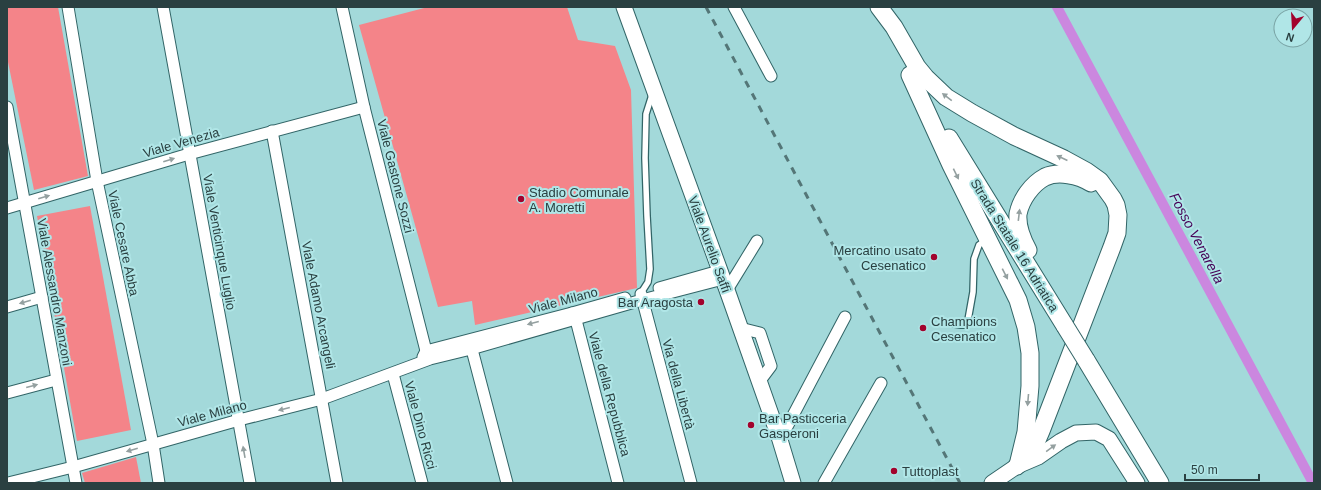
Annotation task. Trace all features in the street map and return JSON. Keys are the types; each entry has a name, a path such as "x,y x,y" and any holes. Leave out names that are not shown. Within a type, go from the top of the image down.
{"main road":[{"name":"Strada Statale 16 Adriatica","path":"869,7 1160,483"},
{"path":"879,7 894,26 917,67 946,97 1014,136 1064,159 1100,180 1113,199 1118,215 1117,233 1041,431 1035,445 1017,466"},
{"path":"910,75 951,165 1018,300 1026,327 1030,353 1030,386 1026,432 1017,466"},
{"path":"1065,326 1059,301 1024,244 1019,228 1018,214 1024,198 1036,184 1046,177 1057,175 1078,176 1102,190 1113,199"}],"street":[{"name":"Viale Cesare Abba","path":"68,7 97,181 153,444 159,483"},
{"name":"Viale Venticinque Luglio","path":"162,7 250,483"},
{"name":"Viale Gastone Sozzi","path":"342,7 364,107 426,351"},
{"name":"Viale Aurelio Saffi","path":"624,7 760,382 793,483"},
{"path":"734,7 771,76"},
{"name":"Viale Alessandro Manzoni","path":"7,107 76,483"},
{"name":"Viale Venezia","path":"7,208 189,154 364,107"},
{"name":"Viale Adamo Arcangeli","path":"272,131 337,483"},
{"path":"723,280 757,241"},
{"name":"Viale Milano","path":"8,483 73,467 239,420 322,399 393,374 470,344 642,297 723,280"},
{"path":"7,307 42,297"},
{"name":"Via della Libertà","path":"642,297 691,483"},
{"name":"Viale della Repubblica","path":"574,316 618,483"},
{"path":"780,440 845,317"},
{"path":"470,344 507,483"},
{"name":"Viale Milano","path":"426,351 470,344"},
{"path":"420,363 426,351"},
{"name":"Viale Dino Ricci","path":"393,374 422,483"},
{"path":"7,393 56,380"},
{"path":"824,483 882,383"},
{"path":"992,483 1017,466 1038,457 1060,441 1076,434 1096,432 1109,439 1137,483"}],"lane":[{"path":"642,297 648,282 650,269 645,173 646,114 654,89"},
{"path":"948,322 961,325 966,324 968,320 973,292 974,259 979,245 988,239"}],"shaded area":[{"path":"7,7 58,7 88,176 34,190 7,57"},
{"name":"Stadio Comunale A. Moretti","path":"428,7 567,7 578,40 615,46 631,90 637,288 475,325 472,301 438,307 359,25"},
{"path":"90,206 131,430 77,441 37,216"},
{"path":"136,457 141,483 85,483 82,473"}],"waterway":[{"name":"Fosso Venarella","path":"1057,7 1313,483"}],"railway":[{"path":"706,7 960,483"}],"place":[{"name":"Stadio Comunale A. Moretti","path":"521,199"},
{"name":"Mercatino usato Cesenatico","path":"934,257"},
{"name":"Bar Aragosta","path":"701,302"},
{"name":"Champions Cesenatico","path":"923,328"},
{"name":"Bar Pasticceria Gasperoni","path":"751,425"},
{"name":"Tuttoplast","path":"894,471"}]}
